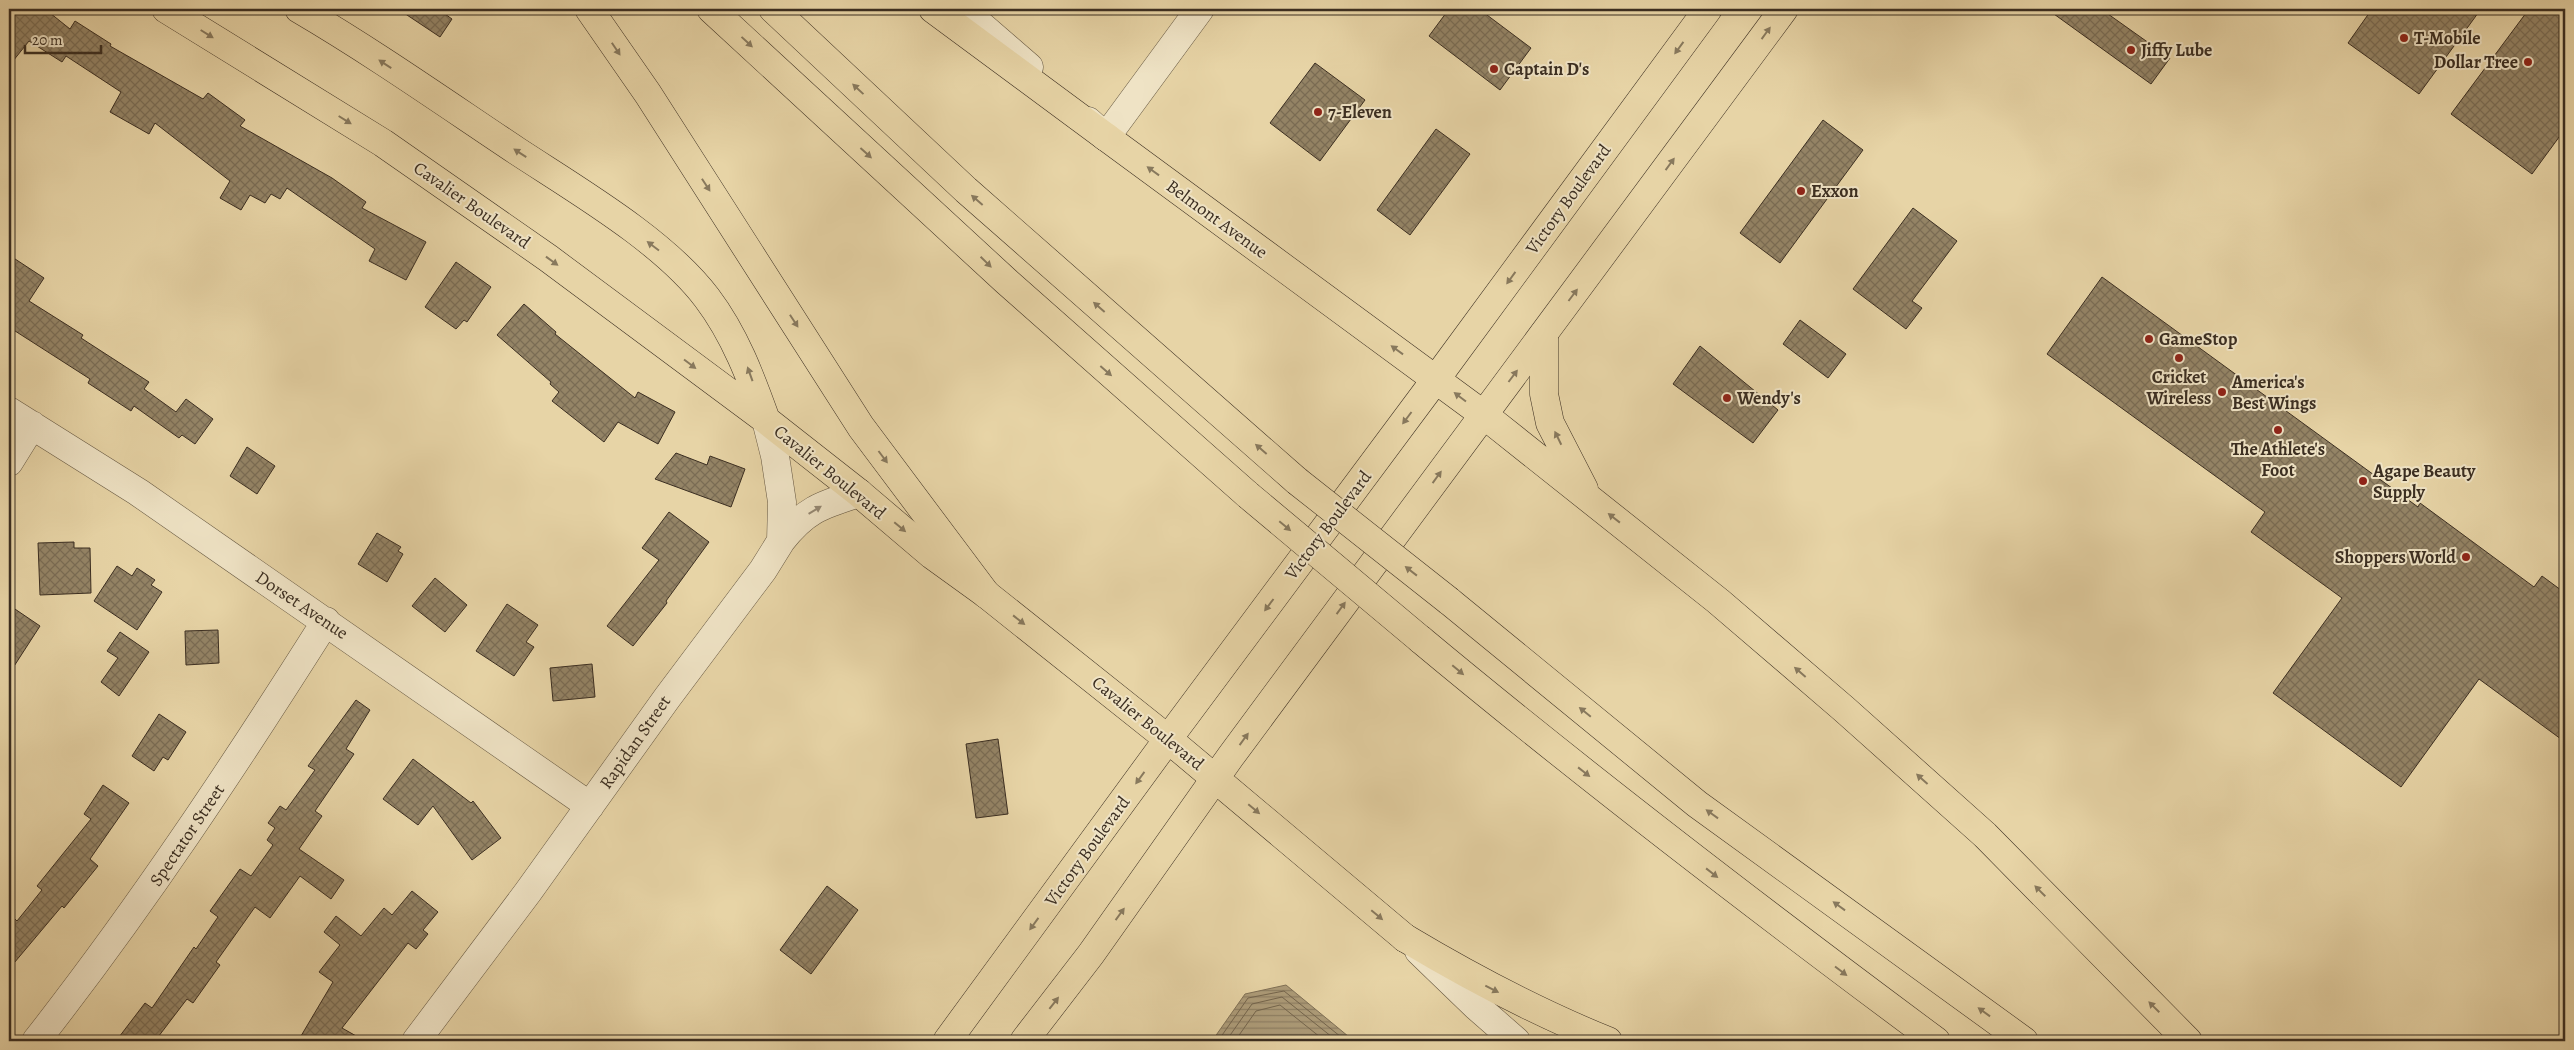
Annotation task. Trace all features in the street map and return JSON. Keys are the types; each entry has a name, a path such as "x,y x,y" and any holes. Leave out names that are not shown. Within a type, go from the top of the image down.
{"main road":[{"name":"Cavalier Boulevard","path":"166,9 383,143 548,258 766,420 859,493 932,555 986,594 1168,739 1405,938"},
{"name":"Cavalier Boulevard","path":"299,9 598,204 673,261 707,298 720,317 747,366 766,420"},
{"path":"589,9 648,94 861,427 986,594"},
{"path":"711,9 1006,281 1248,494 1420,639 1507,711 1743,898 1936,1041"},
{"path":"773,9 966,190 1297,481 1449,601 1697,804 2024,1041"},
{"path":"933,9 1106,137"},
{"name":"Victory Boulevard","path":"947,1041 1708,9"},
{"path":"1024,1041 1097,946 1216,779 1784,9"},
{"name":"Belmont Avenue","path":"1106,137 1484,415 1718,601 1985,835 2188,1041"},
{"path":"1544,334 1544,394 1550,423 1588,497"},
{"path":"1405,938 1474,979 1545,1015 1608,1041"}],"street":[{"name":"Belmont Avenue","path":"962,9 1106,137"},
{"path":"1106,137 1200,9"},
{"name":"Dorset Avenue","path":"9,411 138,492 326,620 590,806"},
{"path":"766,420 776,456 782,502 781,541"},
{"path":"9,462 32,425"},
{"name":"Rapidan Street","path":"416,1041 528,892 667,698 763,570 781,541 796,523 818,506 859,493"},
{"name":"Spectator Street","path":"36,1041 169,863 257,731 326,620"},
{"name":"Cavalier Boulevard","path":"1405,938 1476,1006 1516,1041"}],"water":[{"path":"1286,985 1354,1041 1212,1041 1245,994"}],"building":[{"path":"9,9 45,9 70,29 75,21 111,44 110,46 203,99 208,93 245,120 240,126 332,178 366,202 362,208 426,242 406,280 369,261 375,249 287,188 280,199 271,194 265,203 250,195 241,210 220,198 230,181 155,123 149,134 110,112 121,92 66,56 62,62 29,41 9,66"},
{"path":"398,9 438,9 452,19 440,37"},
{"name":"Captain D's","path":"1449,9 1479,9 1531,48 1500,90 1429,36"},
{"name":"Jiffy Lube","path":"2047,9 2101,9 2170,58 2151,84"},
{"path":"2372,9 2481,9 2419,94 2348,43"},
{"name":"Dollar Tree","path":"2529,9 2565,9 2565,129 2532,174 2451,114"},
{"name":"7-Eleven","path":"1315,63 1365,100 1320,161 1270,123"},
{"name":"Exxon","path":"1823,120 1863,150 1780,263 1740,233"},
{"name":"7-Eleven","path":"1436,129 1470,154 1410,235 1377,210"},
{"path":"1913,208 1957,241 1912,301 1922,308 1906,329 1853,289"},
{"path":"9,255 44,278 29,301 83,335 81,338 149,382 144,389 176,412 186,399 213,419 195,444 182,435 179,438 134,406 131,411 88,383 90,379 12,329 9,333"},
{"path":"456,262 491,287 467,322 464,320 456,329 425,307"},
{"path":"2102,277 2418,507 2420,503 2534,587 2542,576 2565,593 2565,742 2479,679 2401,787 2273,693 2342,598 2251,532 2265,512 2047,354"},
{"path":"524,304 556,332 555,334 635,398 638,392 675,412 658,444 618,422 604,442 552,401 559,392 550,384 551,382 497,335"},
{"path":"1800,320 1846,354 1828,378 1783,344"},
{"name":"Wendy's","path":"1700,346 1778,410 1753,443 1673,384"},
{"path":"247,447 275,466 257,494 230,476"},
{"path":"676,453 707,465 710,456 745,469 731,507 655,479"},
{"path":"669,512 709,542 666,601 667,603 633,646 607,626 659,560 642,548"},
{"path":"377,533 401,547 398,551 403,554 387,582 358,564"},
{"path":"74,542 74,548 90,548 91,593 40,595 38,543"},
{"path":"117,566 132,576 137,568 155,580 151,585 162,592 137,630 94,601"},
{"path":"435,578 467,605 445,632 412,606"},
{"path":"507,604 538,625 526,642 534,647 514,676 476,651"},
{"path":"9,605 40,626 9,674"},
{"path":"218,630 219,663 186,665 185,631"},
{"path":"120,632 149,652 119,696 101,682 118,658 107,651"},
{"path":"592,664 595,697 553,701 550,668"},
{"path":"356,700 370,710 346,749 354,754 315,811 322,816 299,849 344,880 331,899 300,876 270,918 255,907 216,962 220,965 193,1003 187,999 155,1041 116,1041 145,1003 152,1008 194,947 196,949 218,917 210,911 240,869 251,876 273,845 267,840 275,828 268,823 280,806 286,810 315,770 308,766"},
{"path":"159,714 186,732 168,760 163,757 154,771 132,756"},
{"path":"998,739 1008,814 976,818 966,744"},
{"path":"413,759 471,803 473,801 501,838 472,860 433,806 418,825 383,799"},
{"path":"103,785 129,803 90,859 98,866 64,908 62,906 9,969 9,913 17,921 42,890 37,886 91,819 84,814"},
{"path":"827,886 858,910 811,974 780,950"},
{"path":"412,891 438,912 423,930 428,934 416,949 408,943 342,1028 365,1041 298,1041 333,982 319,972 340,945 324,932 336,916 361,936 384,908 392,915"}],"place":[{"name":"T-Mobile","path":"2404,38"},
{"name":"Jiffy Lube","path":"2131,50"},
{"name":"Dollar Tree","path":"2528,62"},
{"name":"Captain D's","path":"1494,69"},
{"name":"7-Eleven","path":"1318,112"},
{"name":"Exxon","path":"1801,191"},
{"name":"GameStop","path":"2149,339"},
{"name":"Cricket Wireless","path":"2179,358"},
{"name":"America's Best Wings","path":"2222,392"},
{"name":"Wendy's","path":"1727,398"},
{"name":"The Athlete's Foot","path":"2278,430"},
{"name":"Agape Beauty Supply","path":"2363,481"},
{"name":"Shoppers World","path":"2466,557"}]}
